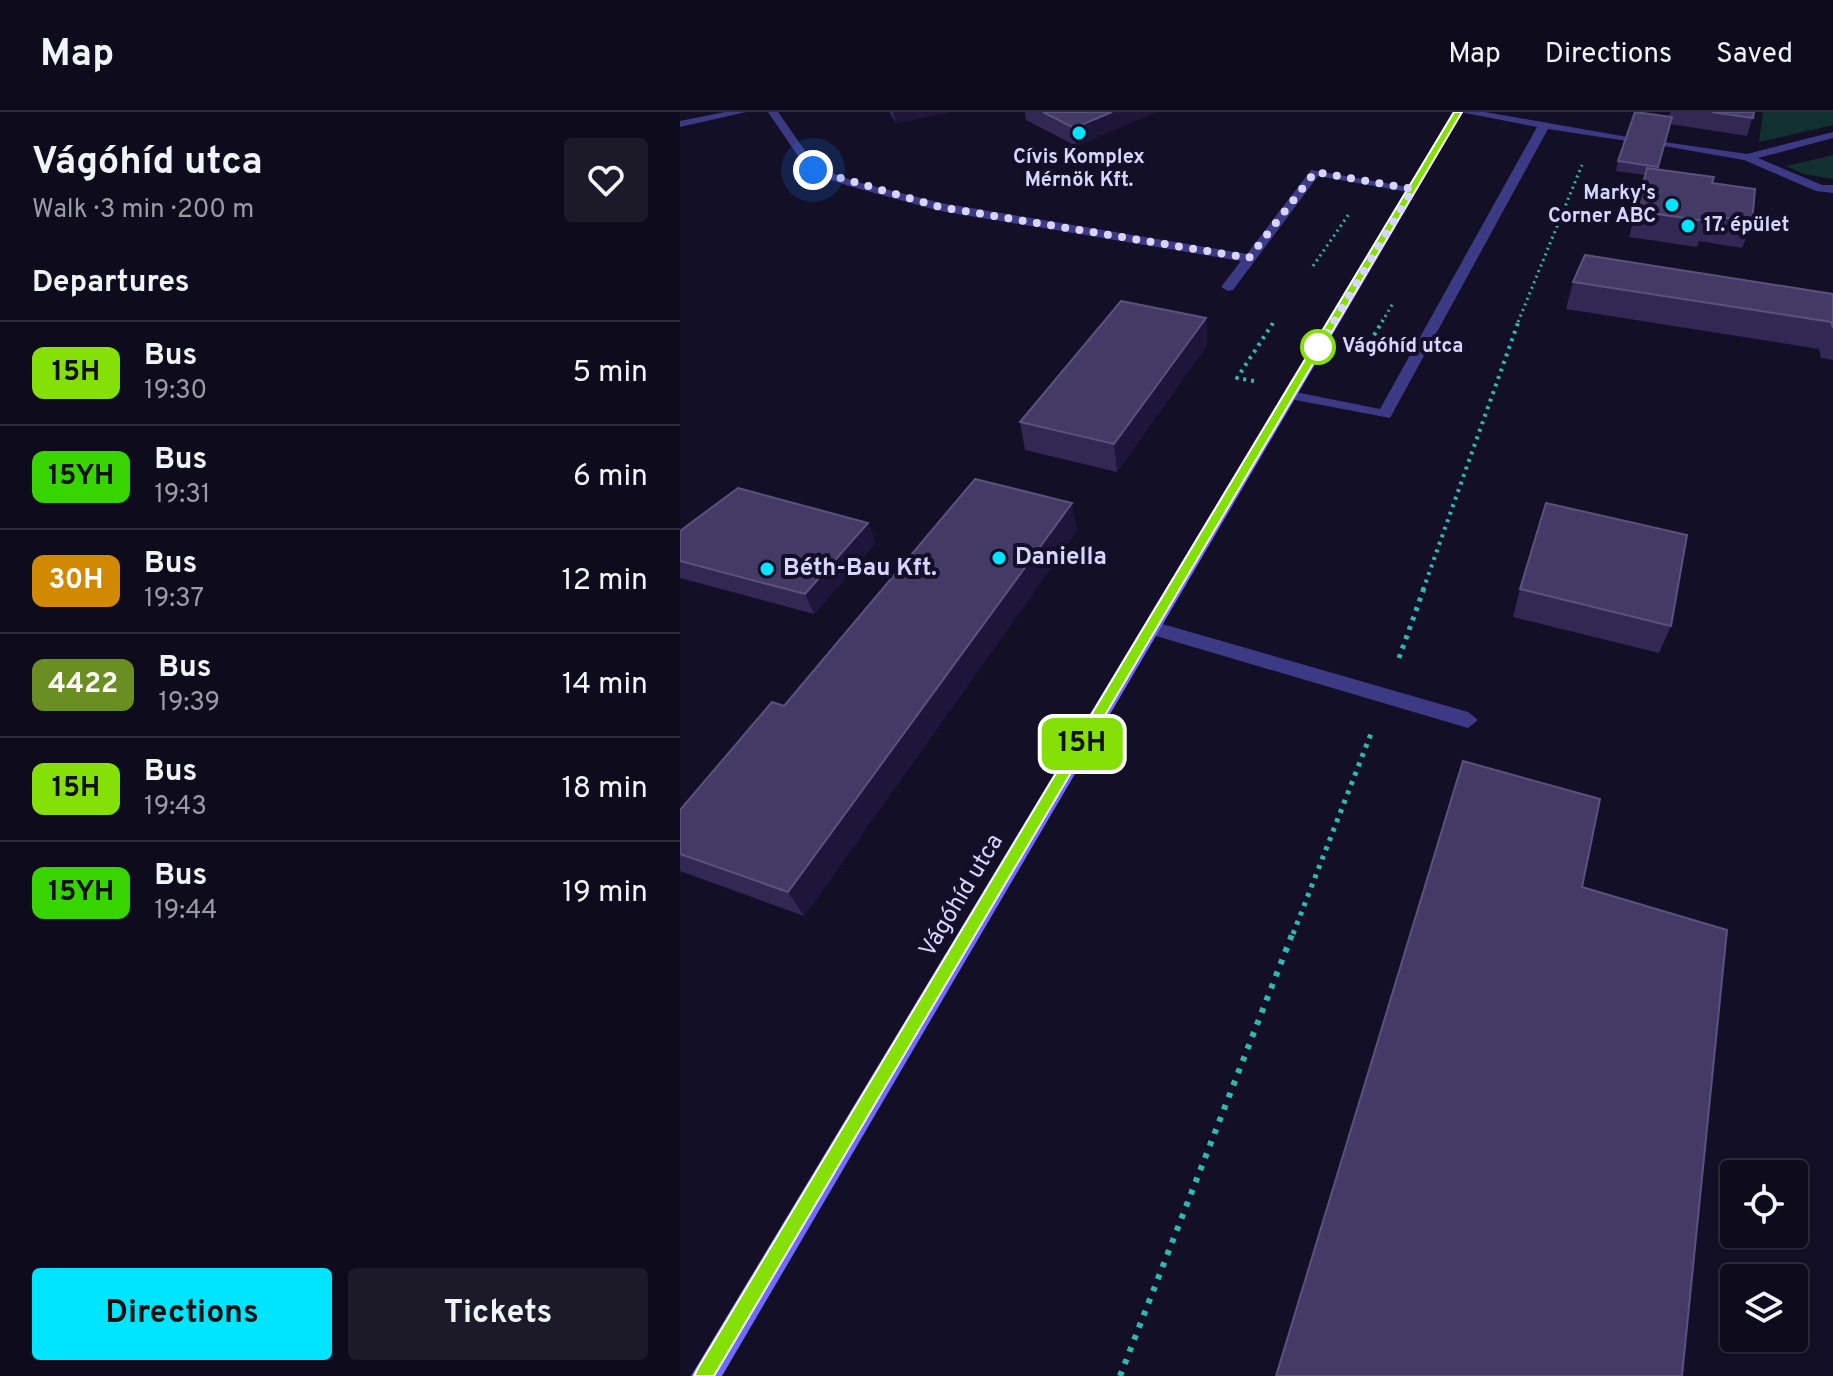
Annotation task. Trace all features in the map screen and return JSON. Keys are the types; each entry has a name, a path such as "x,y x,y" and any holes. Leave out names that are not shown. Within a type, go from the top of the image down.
{"main road":[{"name":"Vágóhíd utca","path":"706,1376 1458,112"}],"street":[{"path":"680,124 741,112"},
{"path":"773,112 813,170 853,184 940,207 1249,258"},
{"path":"1465,112 1627,138"},
{"path":"1290,395 1385,415 1544,125"},
{"path":"1747,157 1833,135"},
{"path":"1664,145 1747,157 1820,188 1833,189"},
{"path":"1228,287 1315,172 1413,189"},
{"path":"1152,628 1468,720"}],"path":[{"path":"1120,1376 1386,696 1487,402 1587,152"},
{"path":"1313,266 1371,182"},
{"path":"1339,406 1356,377 1354,370 1393,303"},
{"path":"1237,378 1273,323"}],"green space":[{"path":"1763,112 1833,112 1833,125 1759,142"},
{"path":"1833,155 1833,179 1803,174 1786,166"}],"building":[{"path":"1043,112 1112,112 1074,128"},
{"path":"1635,112 1672,117 1658,167 1618,161"},
{"path":"1712,112 1754,112 1753,118"},
{"path":"1647,168 1714,177 1712,183 1755,189 1752,222 1707,215 1706,221 1636,211"},
{"path":"1585,255 1833,294 1833,328 1831,322 1573,282"},
{"path":"1121,301 1206,318 1114,444 1020,422"},
{"path":"975,479 1072,503 788,892 680,854 680,810 772,702 784,706"},
{"name":"Béth-Bau Kft.","path":"738,488 868,523 805,594 680,561 680,531"},
{"path":"1546,503 1687,535 1671,626 1520,589"},
{"path":"1463,761 1600,799 1582,887 1727,930 1682,1376 1276,1376"}],"bus line":[{"name":"15H","path":"706,1376 1458,112"}],"place":[{"name":"Cívis Komplex Mérnök Kft.","path":"1079,133"},
{"name":"Marky's Corner ABC","path":"1672,205"},
{"name":"17. épület","path":"1688,226"},
{"name":"Vágóhíd utca","path":"1318,347"},
{"name":"Daniella","path":"999,558"},
{"name":"Béth-Bau Kft.","path":"767,569"}],"route":[{"path":"813,170 940,207 1249,258 1315,172 1413,189 1315,353 1318,347"}]}
